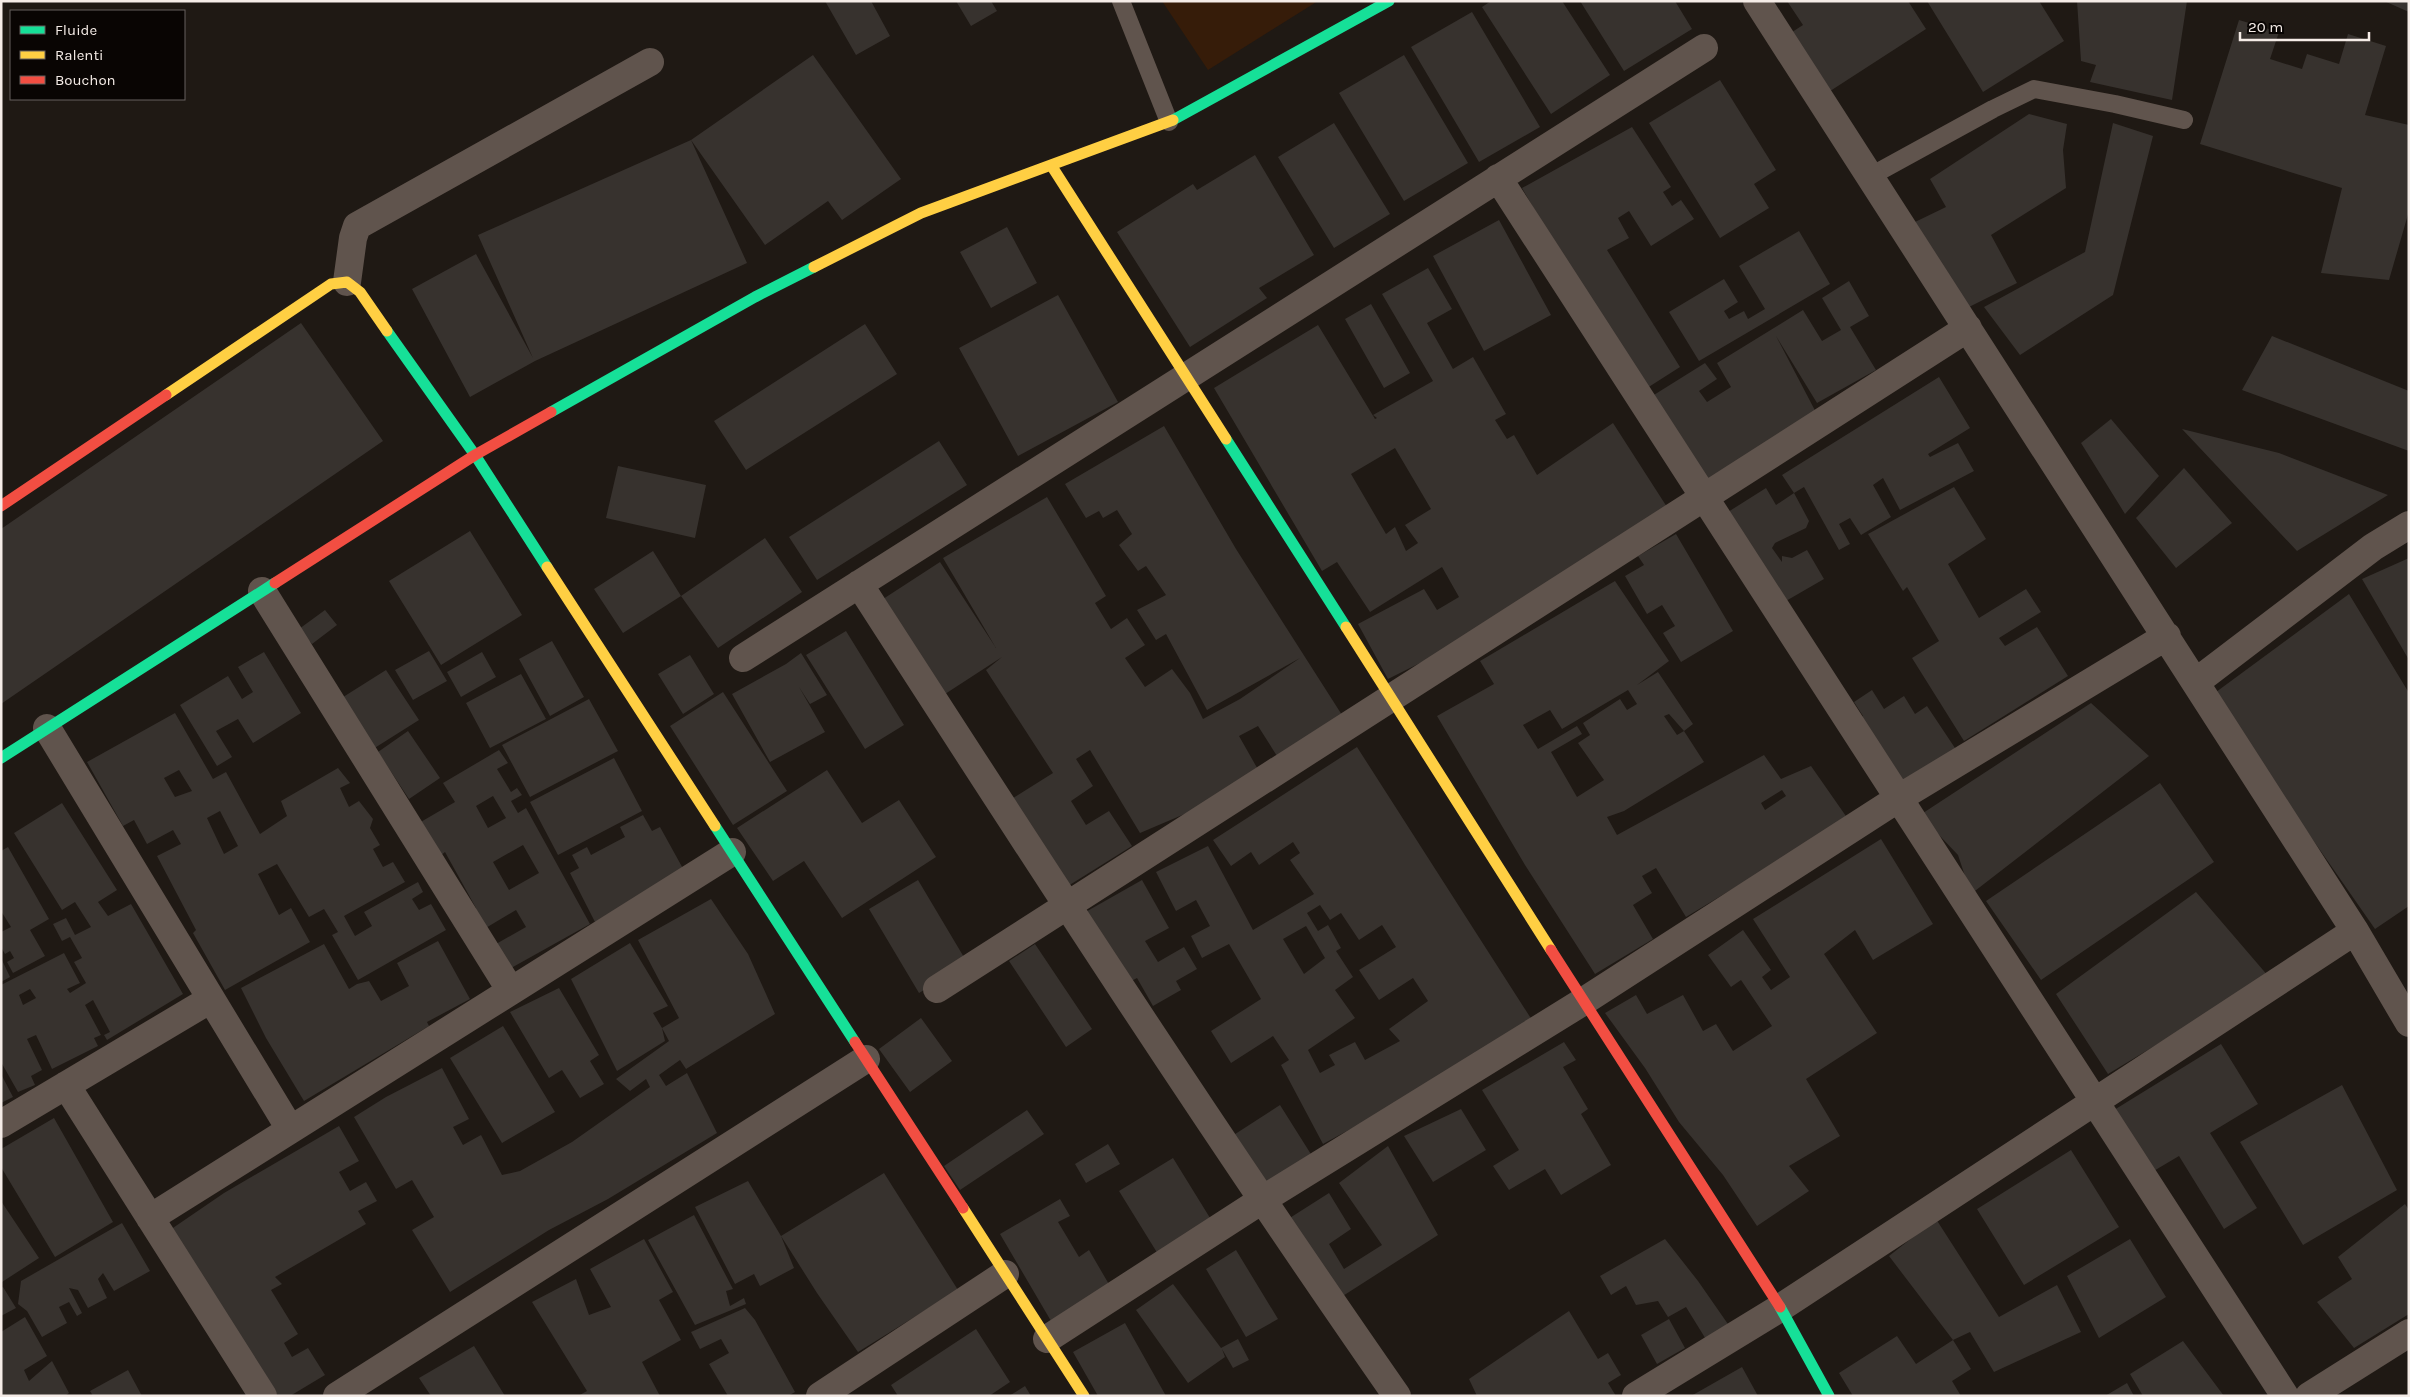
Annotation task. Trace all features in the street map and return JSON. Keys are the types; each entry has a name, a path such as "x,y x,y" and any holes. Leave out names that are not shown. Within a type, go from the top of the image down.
{"street":[{"path":"1,758 475,455 755,297 920,212 1169,122 1389,1"},
{"path":"1757,1 2167,636 2355,931 2409,1023"},
{"path":"743,658 1704,48"},
{"path":"347,282 352,238 357,226 650,62"},
{"path":"1051,166 1780,1308 1829,1396"},
{"path":"1498,178 2285,1396"},
{"path":"1,506 330,284 347,282 360,292 475,455 1084,1396"},
{"path":"937,989 1968,328"},
{"path":"2196,682 2372,547 2409,525"},
{"path":"859,584 1067,906 1262,1200 1397,1396"},
{"path":"262,591 511,991"},
{"path":"1047,1339 1262,1200 1584,1002 1899,798 2167,636"},
{"path":"47,728 290,1129"},
{"path":"150,1218 732,852"},
{"path":"1636,1396 1780,1308 2355,931"},
{"path":"1,1124 211,999"},
{"path":"337,1396 866,1059"},
{"path":"66,1085 263,1396"},
{"path":"820,1396 1005,1274"},
{"path":"2309,1396 2409,1333"}],"lane":[{"path":"1121,1 1169,122"},
{"path":"1869,177 1993,109 2034,89 2115,104 2184,120"}],"shaded area":[{"path":"1162,1 1318,1 1208,70"}],"building":[{"path":"825,1 871,1 890,36 856,55"},
{"path":"956,1 991,1 997,11 971,26"},
{"path":"1491,1 1562,1 1610,75 1551,114 1482,7"},
{"path":"1580,1 1675,1 1692,29 1624,71"},
{"path":"1787,1 1908,1 1926,29 1824,95 1786,36 1803,25"},
{"path":"1927,1 2039,1 2064,41 1983,92"},
{"path":"2077,1 2187,1 2172,100 2090,82 2096,65 2081,61"},
{"path":"2384,1 2409,1 2409,12"},
{"path":"1472,12 1540,127 1479,162 1411,47"},
{"path":"2239,20 2279,32 2270,59 2302,69 2307,54 2339,64 2348,34 2386,46 2365,115 2409,125 2409,211 2389,280 2321,273 2342,188 2200,144"},
{"path":"813,55 901,179 842,220 828,201 765,245 691,140"},
{"path":"1404,55 1468,163 1404,201 1339,93"},
{"path":"1720,80 1776,170 1754,184 1769,208 1720,238 1649,123"},
{"path":"2029,114 2067,124 2063,150 2066,188 1991,235 2017,283 1965,309 1915,222 1946,207 1930,179"},
{"path":"1334,123 1390,214 1334,248 1278,157"},
{"path":"2113,123 2153,136 2113,295 2020,355 1984,307 2085,252"},
{"path":"1632,127 1671,187 1663,192 1672,206 1681,200 1694,219 1651,246 1629,211 1618,218 1629,238 1607,250 1680,367 1644,390 1584,295 1522,188"},
{"path":"691,140 747,263 535,361 470,397 412,289 476,254 533,358 478,235"},
{"path":"1255,155 1314,255 1259,288 1267,298 1190,347 1117,232 1193,184 1197,190"},
{"path":"1499,220 1551,315 1484,351 1433,256"},
{"path":"1007,227 1037,283 991,308 960,252"},
{"path":"1799,231 1830,284 1699,361 1669,312 1724,279 1738,302 1724,311 1729,319 1744,311 1748,319 1765,309 1739,266"},
{"path":"1428,268 1452,309 1427,323 1453,369 1473,357 1506,414 1495,420 1507,439 1514,435 1537,475 1613,423 1667,507 1432,657 1388,679 1358,624 1424,589 1437,610 1459,597 1442,567 1370,612 1337,562 1322,571 1214,388 1318,325 1375,419 1377,418 1373,415 1433,381 1382,294","holes":["1395,448 1431,509 1405,525 1418,543 1406,551 1395,527 1386,534 1351,474"]},
{"path":"1849,281 1869,316 1850,327 1876,370 1817,403 1776,336 1820,420 1709,490 1649,398 1705,363 1717,379 1699,391 1707,402 1731,387 1717,363 1803,310 1822,341 1841,330 1822,298"},
{"path":"1058,295 1118,402 1018,456 959,348"},
{"path":"1371,304 1410,373 1384,388 1345,319"},
{"path":"301,323 383,441 1,704 1,529"},
{"path":"865,324 897,374 746,470 714,421"},
{"path":"2272,336 2409,391 2409,451 2242,390"},
{"path":"1939,377 1970,428 1928,454 1930,457 1958,443 1974,471 1900,510 1883,478 1873,485 1891,517 1861,535 1850,518 1839,524 1850,544 1839,550 1804,487 1794,493 1782,475"},
{"path":"2111,419 2159,476 2125,514 2081,443"},
{"path":"1164,426 1236,549 1342,715 1277,756 1258,726 1239,736 1260,773 1187,813 1140,833 1090,750 1076,759 1093,786 1071,801 1086,825 1109,811 1132,846 1060,891 1005,803 1053,773 986,670 1002,657 942,696 880,601 940,562 996,648 943,558 1047,497 1106,596 1095,603 1111,629 1127,618 1145,645 1125,658 1145,687 1172,669 1190,693 1203,719 1240,699 1300,658 1207,710 1166,634 1156,640 1137,610 1166,595 1146,566 1138,571 1119,545 1132,534 1117,510 1103,518 1099,511 1086,518 1065,484"},
{"path":"2182,429 2279,453 2388,495 2297,551"},
{"path":"939,441 967,485 817,580 789,537"},
{"path":"618,466 706,485 695,538 606,518"},
{"path":"2184,468 2232,523 2176,568 2136,518"},
{"path":"1954,487 1986,539 1948,564 1979,618 2026,589 2041,612 1999,638 2005,646 2037,627 2068,676 1964,741 1912,658 1939,641 1907,587 1903,591 1868,534"},
{"path":"1766,488 1776,505 1794,493 1809,521 1806,528 1775,543 1772,548 1782,562 1782,556 1792,558 1807,550 1824,579 1779,605 1728,512"},
{"path":"470,531 522,615 441,665 389,581"},
{"path":"1676,534 1733,631 1681,662 1663,633 1675,626 1662,605 1647,614 1625,576 1644,565 1638,556"},
{"path":"765,538 802,592 718,648 681,596"},
{"path":"653,551 681,596 623,633 594,589"},
{"path":"2409,558 2409,660 2362,579"},
{"path":"1615,581 1669,661 1637,685 1658,672 1693,724 1684,731 1704,762 1624,811 1607,817 1617,835 1764,755 1781,779 1811,766 1848,819 1686,917 1656,868 1642,876 1652,893 1633,905 1653,939 1595,974 1525,865 1437,716 1494,684 1480,661","holes":["1628,690 1637,704 1627,710 1620,699 1583,723 1590,735 1578,743 1604,780 1577,797 1551,752 1582,734 1577,726 1538,749 1523,725 1550,710 1562,729","1669,714 1684,731 1677,735 1664,716","1782,790 1786,796 1765,810 1761,803"]},
{"path":"2349,594 2409,693 2409,906 2375,929 2212,695"},
{"path":"325,610 337,625 312,644 299,629"},
{"path":"846,631 904,725 865,749 806,655"},
{"path":"552,641 584,697 550,716 519,659"},
{"path":"429,651 447,681 413,700 395,670"},
{"path":"264,652 301,713 253,743 238,719 216,731 232,757 217,766 180,705 228,676 242,699 253,692 238,667"},
{"path":"482,652 496,677 461,697 447,672"},
{"path":"801,653 827,695 810,704 799,687 825,732 770,762 732,694 786,664"},
{"path":"690,655 714,694 683,714 658,674"},
{"path":"386,670 419,720 373,749 340,699"},
{"path":"521,674 546,719 490,748 466,703"},
{"path":"1872,690 1884,709 1904,696 1915,714 1927,706 1957,751 1901,788 1857,720 1863,716 1854,702"},
{"path":"723,692 787,791 733,825 670,726"},
{"path":"589,699 618,751 530,797 502,745"},
{"path":"2091,703 2149,756 1971,894 1958,855 1920,815"},
{"path":"175,713 213,779 226,772 260,834 287,816 281,801 338,768 350,783 340,788 349,807 359,801 373,819 370,828 380,845 373,849 383,867 393,862 405,882 344,916 355,936 372,926 364,912 418,882 423,892 412,899 419,910 431,904 446,930 358,980 332,935 338,932 324,909 309,917 277,864 258,874 279,915 291,908 310,942 225,990 193,933 196,930 157,856 181,844 173,830 147,844 134,820 123,826 87,762","holes":["179,770 192,791 175,797 164,778","220,811 238,846 224,854 207,818"]},
{"path":"408,731 440,778 409,799 378,752"},
{"path":"1357,747 1532,1020 1426,1088 1323,1144 1281,1065 1289,1060 1273,1036 1231,1063 1211,1031 1261,999 1229,944 1202,958 1191,936 1210,926 1196,900 1176,911 1156,872 1208,846 1253,930 1314,894 1290,860 1300,853 1293,842 1259,865 1251,852 1231,866 1213,840","holes":["1320,905 1330,920 1341,913 1359,940 1382,925 1396,947 1359,970 1379,1000 1413,978 1428,1001 1389,1029 1400,1041 1365,1060 1355,1042 1329,1055 1335,1065 1320,1073 1308,1050 1355,1018 1335,990 1353,977 1336,951 1341,948 1328,925 1318,931 1307,913","1306,926 1325,958 1304,974 1283,939"]},
{"path":"499,750 508,763 497,769 511,792 517,788 522,795 511,801 518,813 526,808 590,924 502,973 489,948 526,927 516,910 479,932 468,913 476,908 445,852 439,857 419,823 455,802 443,783","holes":["493,796 506,818 488,828 476,806","523,845 539,873 509,890 493,862"]},
{"path":"614,758 642,811 558,855 530,802"},
{"path":"827,770 862,823 899,800 936,857 842,918 804,861 773,881 737,828"},
{"path":"2160,783 2214,862 2041,980 1986,901"},
{"path":"62,803 117,890 98,902 108,916 131,904 183,994 107,1040 104,1035 110,1032 93,1000 85,1005 101,1035 94,1038 98,1046 52,1069 36,1035 27,1039 42,1070 31,1076 35,1085 18,1092 1,1062 1,985 64,953 80,983 67,989 70,993 86,983 74,962 82,958 70,937 62,941 53,924 66,918 75,935 91,927 75,902 62,910 14,833","holes":["30,989 36,998 23,1005 19,995"]},
{"path":"643,815 652,831 660,827 686,874 595,922 570,873 579,868 572,855 587,847 591,855 625,837 620,827"},
{"path":"1881,839 1933,924 1873,960 1855,930 1824,954 1877,1033 1806,1079 1840,1136 1789,1166 1809,1191 1757,1226 1723,1175 1679,1122 1645,1068 1605,1013 1636,995 1647,1014 1683,995 1703,1031 1716,1024 1733,1051 1772,1026 1741,980 1731,987 1708,955 1743,930 1771,970 1762,977 1771,990 1790,977 1753,919"},
{"path":"8,847 49,919 30,930 45,956 13,973 7,962 14,958 10,951 5,954 1,947 1,932 11,927 1,911 1,851"},
{"path":"918,880 968,964 919,993 869,909"},
{"path":"1142,880 1169,928 1145,941 1158,962 1184,947 1197,969 1176,981 1181,990 1153,1006 1137,978 1122,986 1082,914"},
{"path":"2196,892 2269,977 2108,1074 2056,994"},
{"path":"711,899 748,954 775,1014 686,1069 680,1060 659,1075 666,1086 687,1073 717,1133 608,1199 549,1230 450,1292 412,1230 434,1217 412,1180 396,1189 354,1117 386,1097 442,1068 469,1119 453,1127 463,1145 481,1135 502,1175 520,1171 572,1142 650,1087 646,1079 630,1091 616,1079 669,1041 662,1028 679,1018 638,940"},
{"path":"438,941 470,999 427,1022 429,1026 304,1101 266,1038 241,988 324,944 349,989 357,984 369,981 381,1001 409,986 397,963"},
{"path":"630,943 668,1006 653,1013 662,1028 665,1041 617,1071 571,979"},
{"path":"1035,944 1092,1029 1066,1047 1009,961"},
{"path":"1,958 10,977 1,982"},
{"path":"559,988 599,1055 590,1061 604,1084 580,1098 562,1070 549,1078 510,1012"},
{"path":"921,1018 952,1061 910,1092 879,1049"},
{"path":"503,1026 555,1112 502,1143 450,1058"},
{"path":"1564,1042 1576,1060 1563,1067 1588,1109 1581,1114 1611,1165 1561,1195 1545,1169 1509,1190 1493,1166 1519,1150 1482,1090"},
{"path":"2221,1044 2258,1104 2210,1133 2257,1208 2224,1229 2179,1156 2152,1172 2114,1110"},
{"path":"1,1074 13,1097 1,1103"},
{"path":"2342,1085 2397,1190 2303,1245 2240,1142"},
{"path":"1280,1105 1314,1159 1263,1192 1229,1138"},
{"path":"1461,1109 1486,1150 1433,1182 1404,1136"},
{"path":"1027,1110 1044,1134 960,1190 944,1166"},
{"path":"54,1118 113,1222 55,1257 1,1167 1,1149"},
{"path":"339,1126 359,1161 339,1172 350,1191 366,1182 377,1201 358,1211 366,1224 275,1277 282,1284 271,1290 298,1334 284,1343 292,1357 308,1348 325,1375 290,1396 267,1396 167,1232 224,1193"},
{"path":"1108,1144 1120,1164 1086,1183 1075,1164"},
{"path":"1388,1146 1438,1235 1335,1301 1285,1221 1329,1193 1351,1229 1329,1244 1344,1269 1382,1245 1339,1183"},
{"path":"2071,1150 2119,1227 2024,1285 1977,1209"},
{"path":"1173,1158 1215,1226 1161,1259 1119,1191"},
{"path":"884,1173 958,1290 858,1352 817,1293 781,1236"},
{"path":"748,1181 781,1236 794,1268 760,1286 754,1274 735,1284 695,1207"},
{"path":"1060,1199 1070,1216 1058,1222 1079,1257 1089,1250 1110,1286 1051,1321 1000,1234"},
{"path":"1,1201 39,1258 2,1282 1,1281"},
{"path":"2405,1204 2409,1210 2409,1314 2354,1348 2317,1302 2352,1279 2338,1257"},
{"path":"694,1215 733,1289 726,1291 730,1306 744,1298 746,1304 695,1325 648,1240"},
{"path":"1936,1219 1999,1317 2057,1285 2081,1332 1994,1372 1970,1332 1953,1340 1889,1256"},
{"path":"122,1223 150,1271 114,1291 103,1273 98,1279 107,1298 88,1308 78,1290 69,1288 82,1313 77,1316 69,1302 59,1307 67,1323 42,1337 27,1311 18,1304 21,1281"},
{"path":"644,1239 673,1292 659,1300 681,1340 642,1362 660,1396 578,1396 587,1391 532,1302 576,1279 589,1315 611,1307 590,1269"},
{"path":"1665,1239 1698,1281 1730,1327 1707,1341 1686,1307 1668,1317 1658,1301 1636,1305 1626,1286 1611,1295 1600,1276"},
{"path":"2130,1239 2166,1297 2099,1338 2067,1276"},
{"path":"1236,1250 1278,1319 1246,1337 1206,1269"},
{"path":"1173,1284 1221,1348 1238,1339 1249,1360 1233,1368 1222,1349 1225,1357 1188,1383 1136,1310"},
{"path":"3,1287 16,1308 1,1316 1,1288"},
{"path":"745,1308 755,1320 795,1392 788,1396 728,1396 709,1364 729,1353 721,1339 700,1349 691,1332"},
{"path":"1569,1311 1598,1359 1608,1353 1621,1375 1608,1383 1616,1396 1477,1396 1469,1379"},
{"path":"25,1317 47,1356 24,1370 29,1381 52,1361 69,1393 65,1396 1,1396 1,1332"},
{"path":"1669,1319 1685,1348 1657,1364 1641,1335"},
{"path":"1125,1323 1166,1396 1098,1396 1073,1352"},
{"path":"976,1329 1010,1382 989,1396 898,1396 891,1385"},
{"path":"1897,1336 1916,1364 1953,1340 1971,1369 1952,1381 1961,1396 1853,1396 1839,1373"},
{"path":"2183,1341 2224,1396 2143,1396 2130,1374"},
{"path":"474,1346 505,1396 431,1396 419,1378"},
{"path":"1742,1367 1758,1396 1691,1396"},
{"path":"128,1370 142,1396 93,1396 90,1391"},
{"path":"2127,1383 2134,1396 2105,1396"},
{"path":"1025,1386 1031,1396 1009,1396"}],"traffic: fast":[{"path":"1173,120 1389,1"},
{"path":"551,412 755,297 814,267"},
{"path":"387,331 475,455 547,567"},
{"path":"1226,439 1346,627"},
{"path":"1,758 275,583"},
{"path":"715,826 855,1042"},
{"path":"1780,1307 1829,1396"}],"traffic: slow":[{"path":"814,267 921,213 1173,120"},
{"path":"1051,165 1226,439"},
{"path":"166,395 331,284 347,282 360,292 387,331"},
{"path":"547,567 715,826"},
{"path":"1346,627 1551,950"},
{"path":"963,1208 1084,1396"}],"traffic: jam":[{"path":"1,506 166,395"},
{"path":"275,583 475,455 551,412"},
{"path":"1551,950 1780,1307"},
{"path":"855,1042 963,1208"}]}
